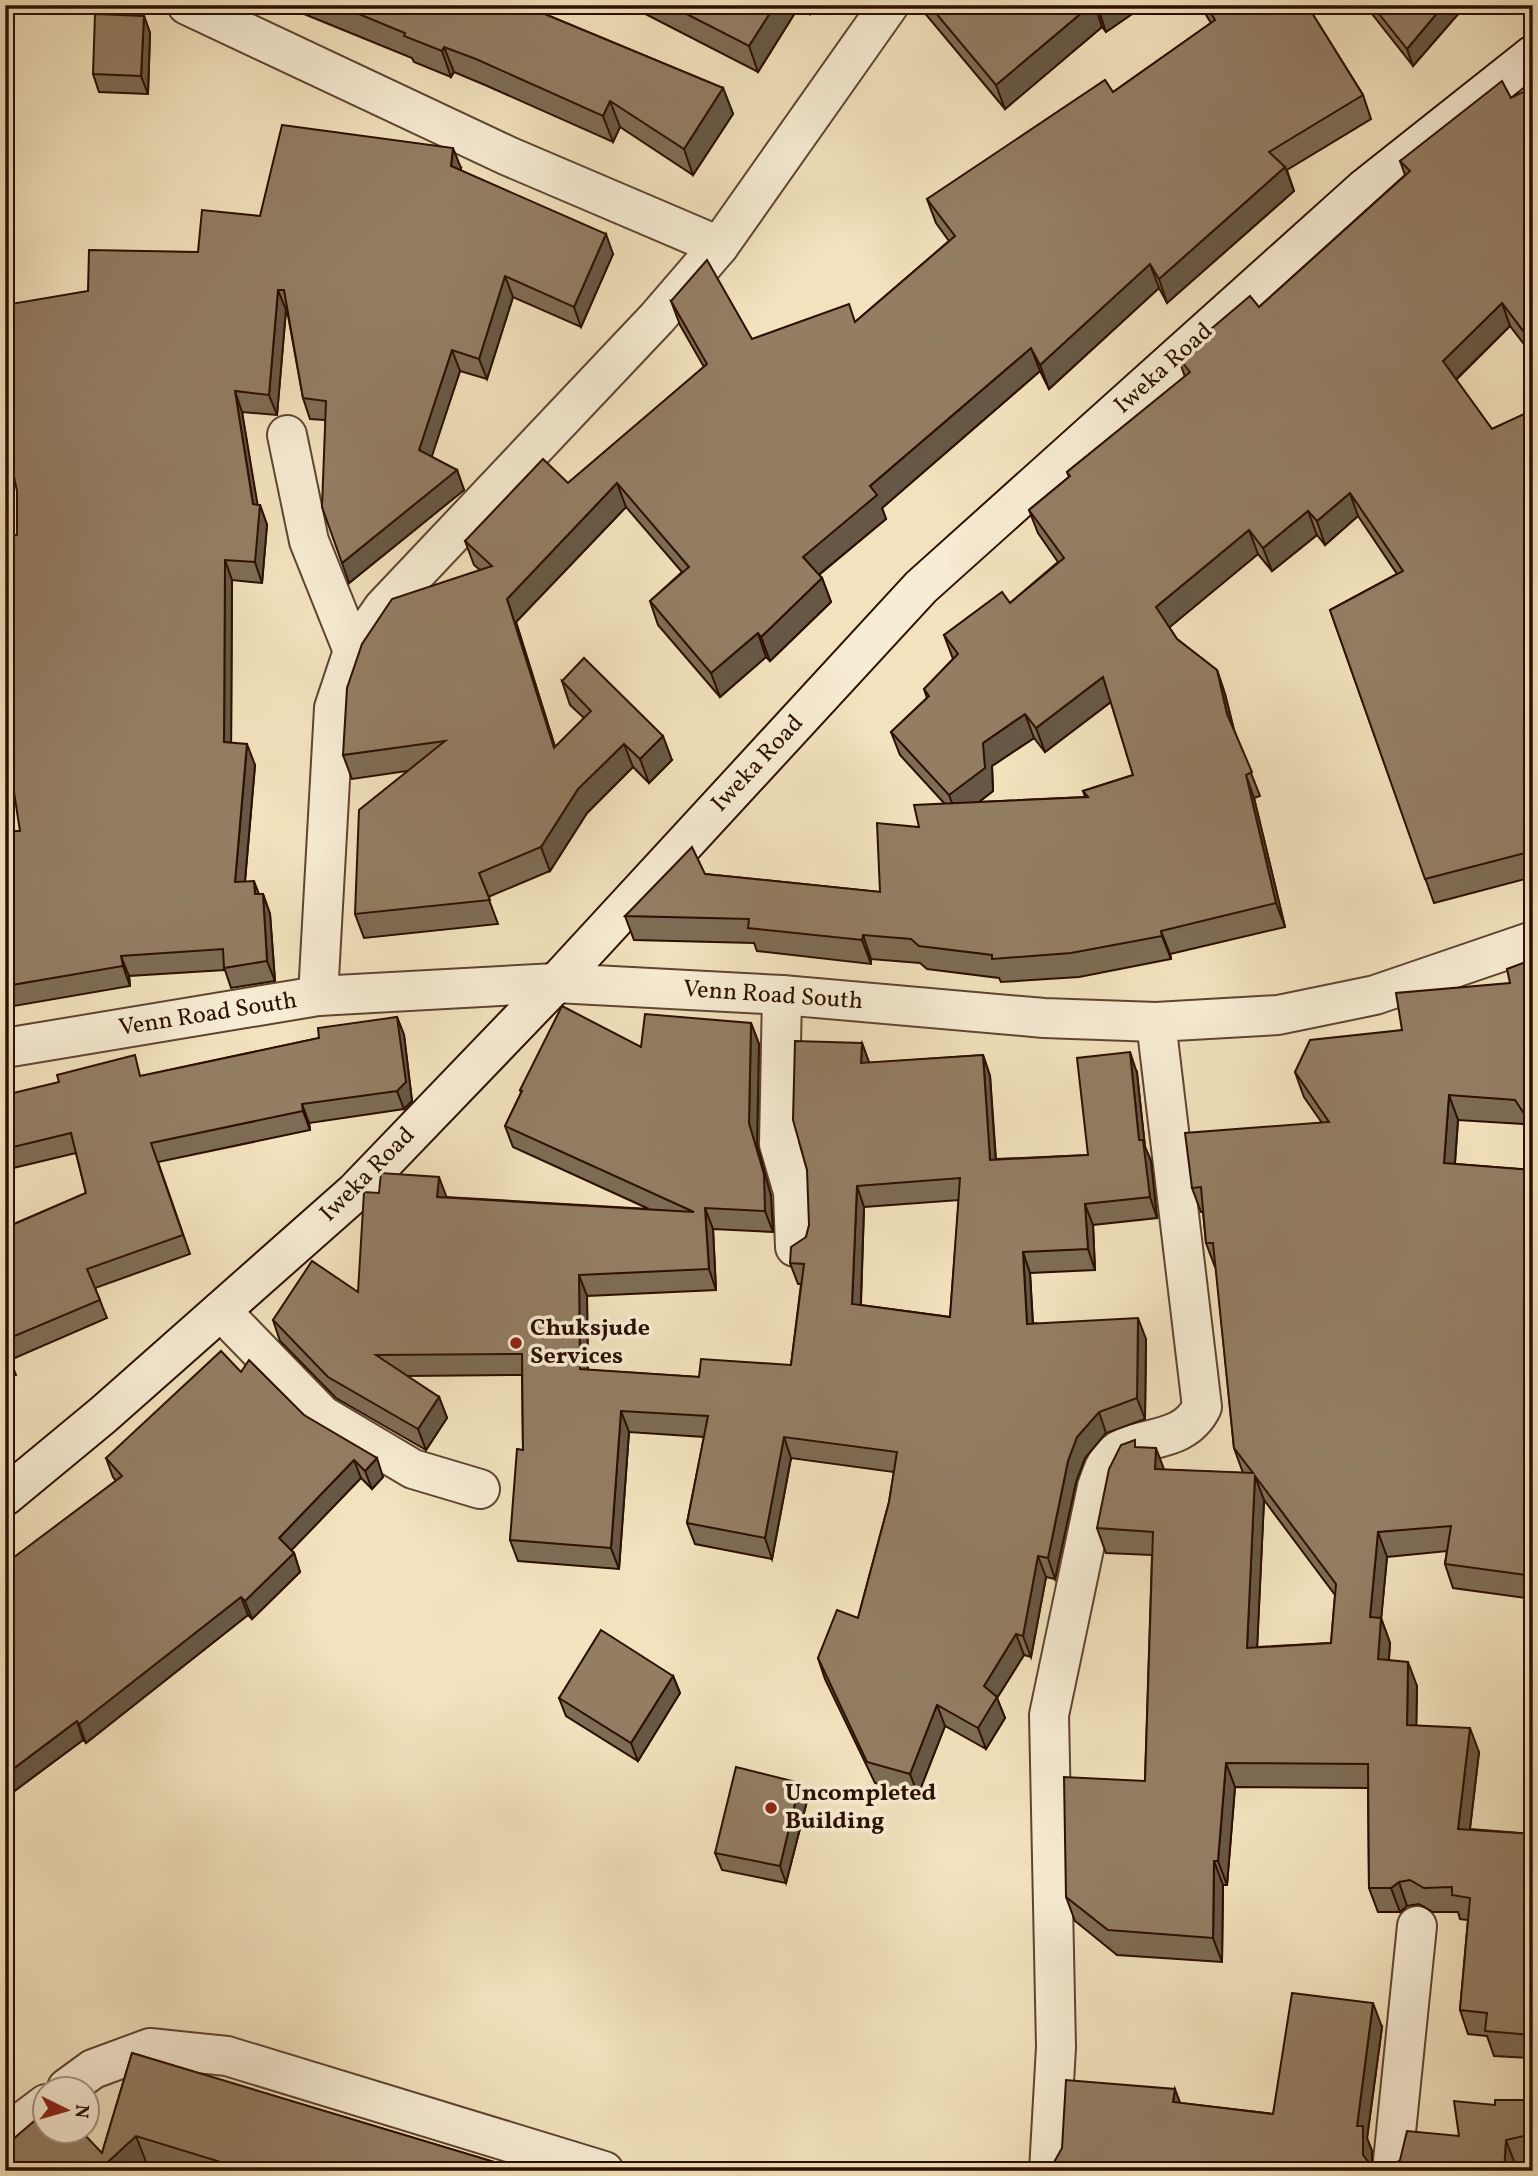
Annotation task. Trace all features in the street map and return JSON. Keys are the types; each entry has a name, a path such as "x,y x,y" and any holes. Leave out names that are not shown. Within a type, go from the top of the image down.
{"street":[{"path":"187,5 508,156 719,246"},
{"path":"318,996 334,708 352,651 383,608 657,318 719,246 889,5"},
{"name":"Iweka Road","path":"5,1496 355,1192 556,983 921,587 1364,189 1533,55"},
{"path":"287,435 309,541 352,651"},
{"name":"Venn Road South","path":"5,1048 318,996 556,983 782,995 1044,1017 1156,1022 1278,1015 1375,995 1533,941"},
{"path":"782,995 779,1144 793,1192 795,1247"},
{"path":"1049,2171 1056,2048 1049,1715 1097,1487 1109,1459 1121,1449 1188,1427 1202,1407 1156,1022"},
{"path":"221,1311 322,1415 413,1469 480,1489"},
{"path":"1392,2171 1417,1926"},
{"path":"85,2074 93,2068 150,2048 227,2056 604,2171"},
{"path":"5,2135 32,2115"}],"building":[{"path":"337,5 523,5 723,88 684,149 610,101 603,116 476,59 444,47 442,51"},
{"path":"669,5 775,5 749,46"},
{"path":"929,5 1091,5 996,85"},
{"path":"1206,5 1307,5 1363,95 1269,152 1285,167 1159,279 1150,264 1040,365 1031,348 870,486 877,495 803,557 822,578 761,637 758,633 711,673 650,601 689,567 617,483 507,599 554,748 591,711 562,681 584,658 663,736 640,759 624,744 578,789 541,847 479,873 490,900 355,914 359,810 445,741 343,755 347,688 362,644 392,599 492,566 465,541 543,459 568,483 707,364 671,301 707,260 752,339 849,304 855,322 955,236 927,199 1105,80 1113,92 1215,20"},
{"path":"1372,5 1444,5 1407,49"},
{"path":"95,14 144,16 141,76 93,74"},
{"path":"1502,81 1511,98 1533,87 1533,344 1502,303 1443,361 1492,429 1533,410 1533,851 1425,879 1330,610 1403,571 1350,493 1317,521 1308,511 1263,548 1249,530 1156,607 1177,639 1217,670 1227,714 1252,772 1246,775 1276,903 1161,931 1162,936 1071,953 992,959 992,955 919,946 911,939 863,935 862,940 748,928 749,919 625,916 692,847 705,874 880,892 877,823 919,827 914,805 1088,797 1083,791 1133,775 1103,677 1036,728 1025,714 983,743 985,768 949,795 891,732 929,696 924,689 958,654 944,635 1002,592 1010,603 1064,558 1029,510 1070,476 1067,472 1190,372 1178,357 1250,296 1259,307 1410,171 1400,161"},
{"path":"282,125 453,148 451,166 606,234 574,307 505,276 479,359 452,350 419,450 457,470 342,563 322,507 326,401 303,398 284,290 278,290 269,395 235,391 253,504 260,505 255,562 225,560 224,742 247,744 235,882 254,881 255,894 263,894 267,961 224,968 223,949 121,956 123,966 6,986 5,831 20,831 5,734 5,534 17,535 17,491 5,434 5,305 88,291 89,250 198,252 202,210 260,216"},
{"path":"1528,952 1533,952 1533,1127 1515,1100 1449,1095 1444,1163 1533,1170 1533,1489 1530,1502 1533,1502 1533,1576 1445,1564 1451,1526 1378,1532 1370,1617 1381,1618 1378,1659 1408,1662 1407,1725 1470,1728 1458,1829 1533,1834 1533,2035 1485,2031 1487,2013 1460,2010 1470,1898 1452,1895 1452,1887 1424,1888 1410,1880 1399,1882 1391,1888 1369,1888 1368,1764 1226,1763 1218,1861 1214,1861 1213,1938 1108,1930 1066,1897 1064,1777 1145,1781 1153,1532 1097,1528 1109,1469 1121,1445 1135,1440 1135,1447 1156,1448 1155,1469 1253,1473 1234,1448 1213,1243 1206,1243 1201,1187 1192,1188 1185,1133 1329,1122 1295,1072 1310,1040 1402,1030 1396,993 1510,983 1507,969 1526,962","holes":["1255,1476 1336,1584 1331,1643 1247,1648"]},
{"path":"562,1006 641,1047 645,1014 751,1023 749,1123 764,1174 765,1211 705,1208 709,1269 579,1275 580,1369 699,1377 701,1359 791,1365 804,1264 790,1263 791,1247 806,1237 809,1225 807,1170 793,1120 795,1041 862,1043 861,1063 983,1055 990,1160 1088,1155 1077,1058 1130,1052 1139,1140 1143,1140 1150,1197 1085,1204 1088,1249 1023,1252 1027,1324 1138,1318 1137,1398 1099,1412 1077,1437 1068,1461 1048,1558 1038,1556 1023,1636 1016,1634 984,1686 997,1697 978,1728 937,1705 910,1774 867,1762 818,1658 837,1610 858,1618 889,1502 897,1452 784,1437 765,1538 687,1523 708,1416 621,1411 611,1548 510,1540 517,1449 523,1450 522,1354 376,1355 439,1397 418,1429 328,1377 273,1320 312,1261 358,1292 364,1192 379,1193 381,1173 439,1177 437,1197 694,1212 505,1126 522,1091 520,1090","holes":["960,1178 950,1317 852,1304 857,1186"]},
{"path":"397,1017 406,1082 397,1091 302,1104 303,1111 151,1143 183,1235 87,1269 100,1300 5,1340 5,1228 86,1193 71,1133 5,1149 5,1095 59,1082 57,1075 135,1055 140,1076 319,1038 318,1028"},
{"path":"221,1351 241,1372 249,1360 304,1415 377,1458 365,1471 354,1460 279,1538 294,1553 245,1601 241,1597 79,1724 77,1721 5,1775 5,1564 122,1476 106,1458"},
{"path":"601,1630 673,1676 631,1743 559,1698"},
{"path":"736,1767 800,1783 780,1866 715,1853"},
{"path":"1292,1993 1373,2003 1357,2126 1363,2126 1363,2155 1371,2165 1391,2167 1400,2160 1407,2131 1459,2136 1454,2101 1495,2105 1495,2100 1533,2100 1533,2134 1506,2140 1504,2171 1272,2171 1218,2162 1216,2171 1052,2171 1062,2148 1066,2080 1175,2089 1173,2102 1273,2114"},
{"path":"132,2053 524,2171 250,2171 136,2136 98,2171 5,2171 5,2146 32,2123 32,2144 93,2144 102,2153"}],"place":[{"name":"Chuksjude Services","path":"516,1343"},
{"name":"Uncompleted Building","path":"771,1808"}]}
